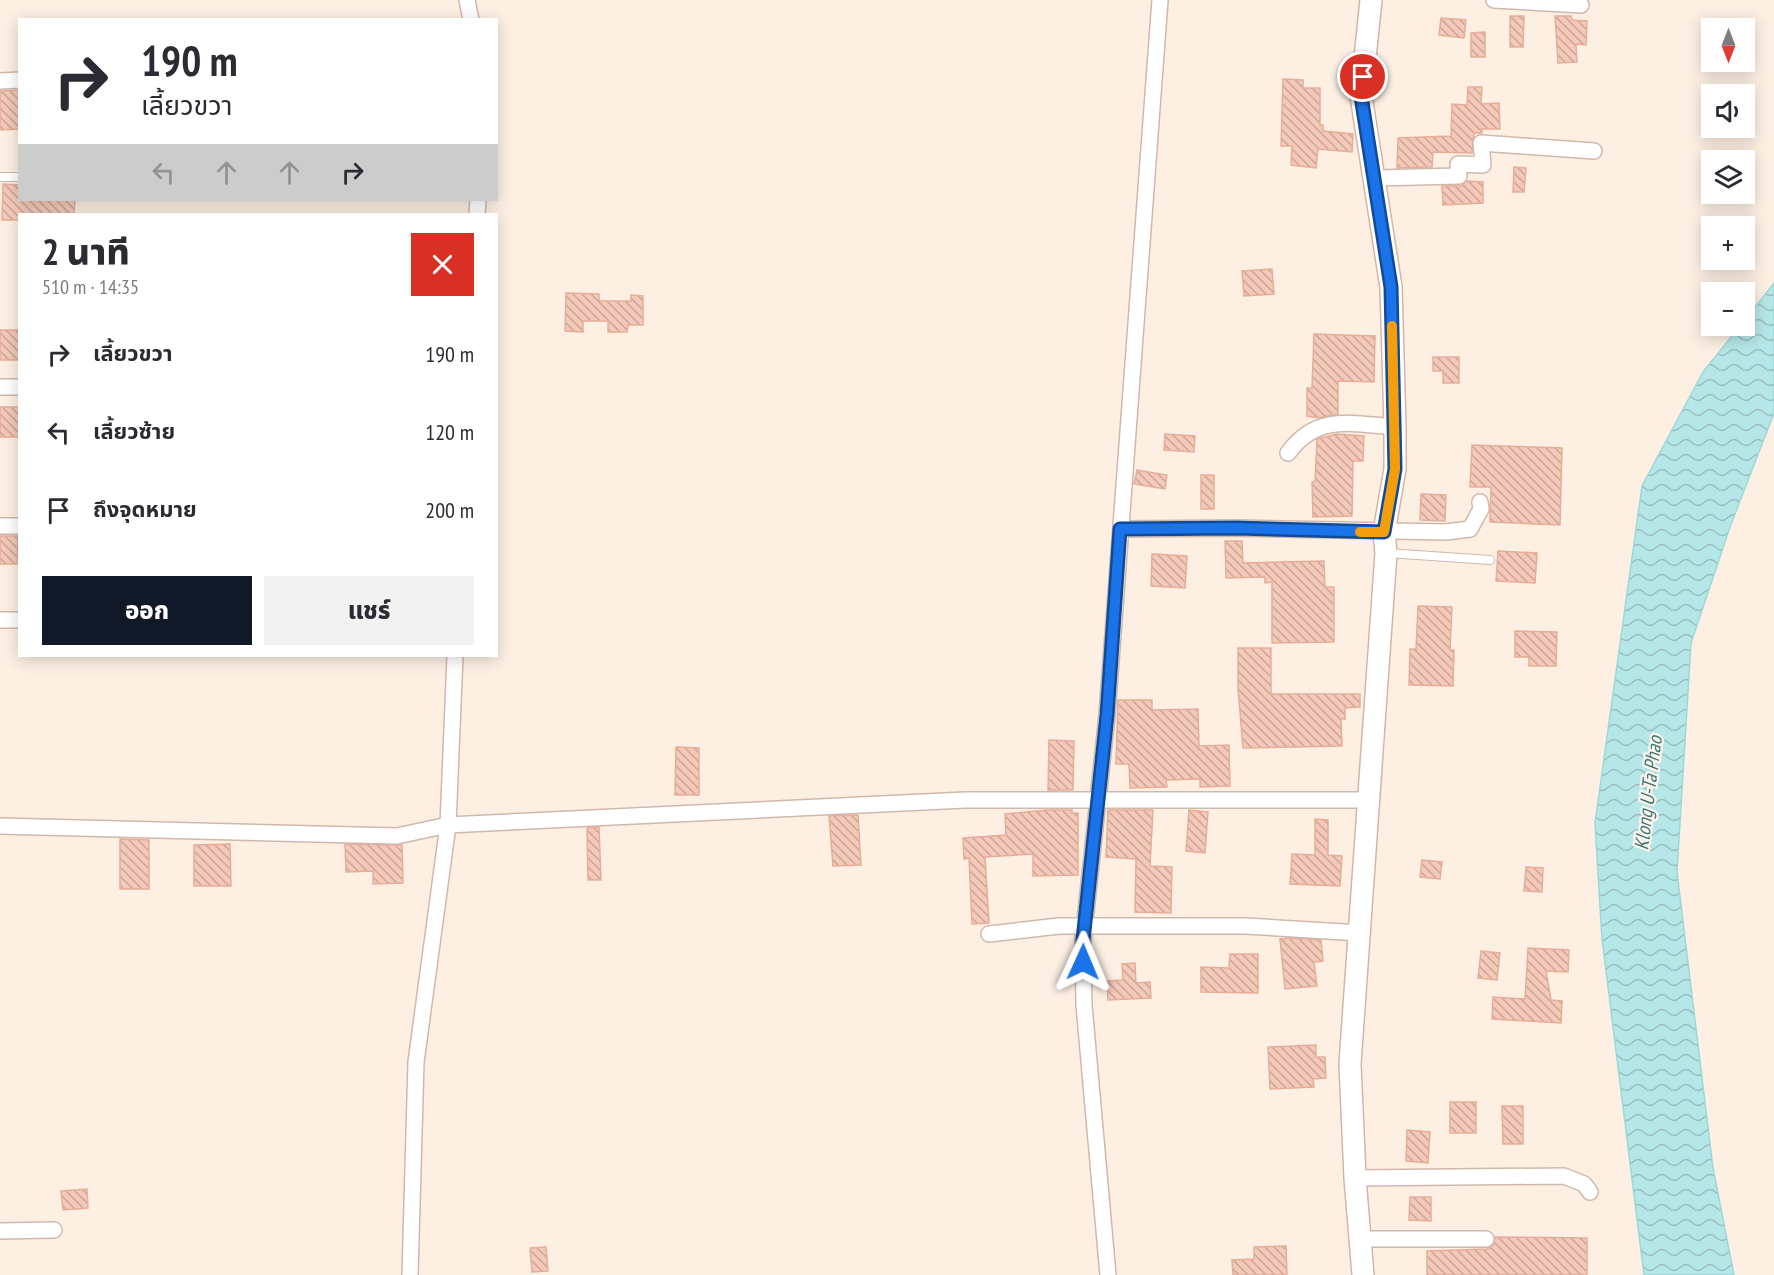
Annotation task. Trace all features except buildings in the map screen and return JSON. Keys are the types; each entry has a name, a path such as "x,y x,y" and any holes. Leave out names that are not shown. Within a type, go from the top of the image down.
{"street":[{"path":"467,0 471,18"},
{"path":"1108,1275 1084,1005 1084,928 1098,798 1160,0"},
{"path":"1363,1275 1355,1178 1350,1064 1371,800 1385,543 1395,469 1391,287 1361,96 1371,0"},
{"path":"1494,0 1581,5"},
{"path":"0,81 18,80"},
{"path":"1375,178 1459,176 1458,164 1483,165 1481,143 1594,151"},
{"path":"0,387 18,387"},
{"path":"1288,453 1299,437 1317,427 1341,424 1395,427"},
{"path":"1120,529 1236,528 1385,543 1470,529 1481,509 1480,502"},
{"path":"0,526 18,526"},
{"path":"0,620 18,620"},
{"path":"410,1275 416,1062 448,825 455,657"},
{"path":"0,826 397,836 448,825 965,800 1098,798 1371,800"},
{"path":"989,934 1059,927 1246,927 1360,933"},
{"path":"1355,1178 1564,1176 1580,1181 1590,1192"},
{"path":"0,1231 54,1230"},
{"path":"1360,1239 1486,1239"}],"lane":[{"path":"0,177 18,177"},
{"path":"1385,543 1490,560"}],"water":[{"name":"Klong U-Ta Phao","path":"1774,283 1774,413 1730,527 1691,643 1677,872 1713,1168 1734,1275 1644,1275 1602,939 1595,823 1642,486 1703,372 1732,336 1755,336 1755,307"}],"slow traffic":[{"path":"1360,532 1384,532 1395,469 1392,326"}],"route":[{"path":"1083,962 1083,940 1107,715 1120,529 1236,528 1384,532 1395,469 1391,287 1361,96 1363,77"}]}
